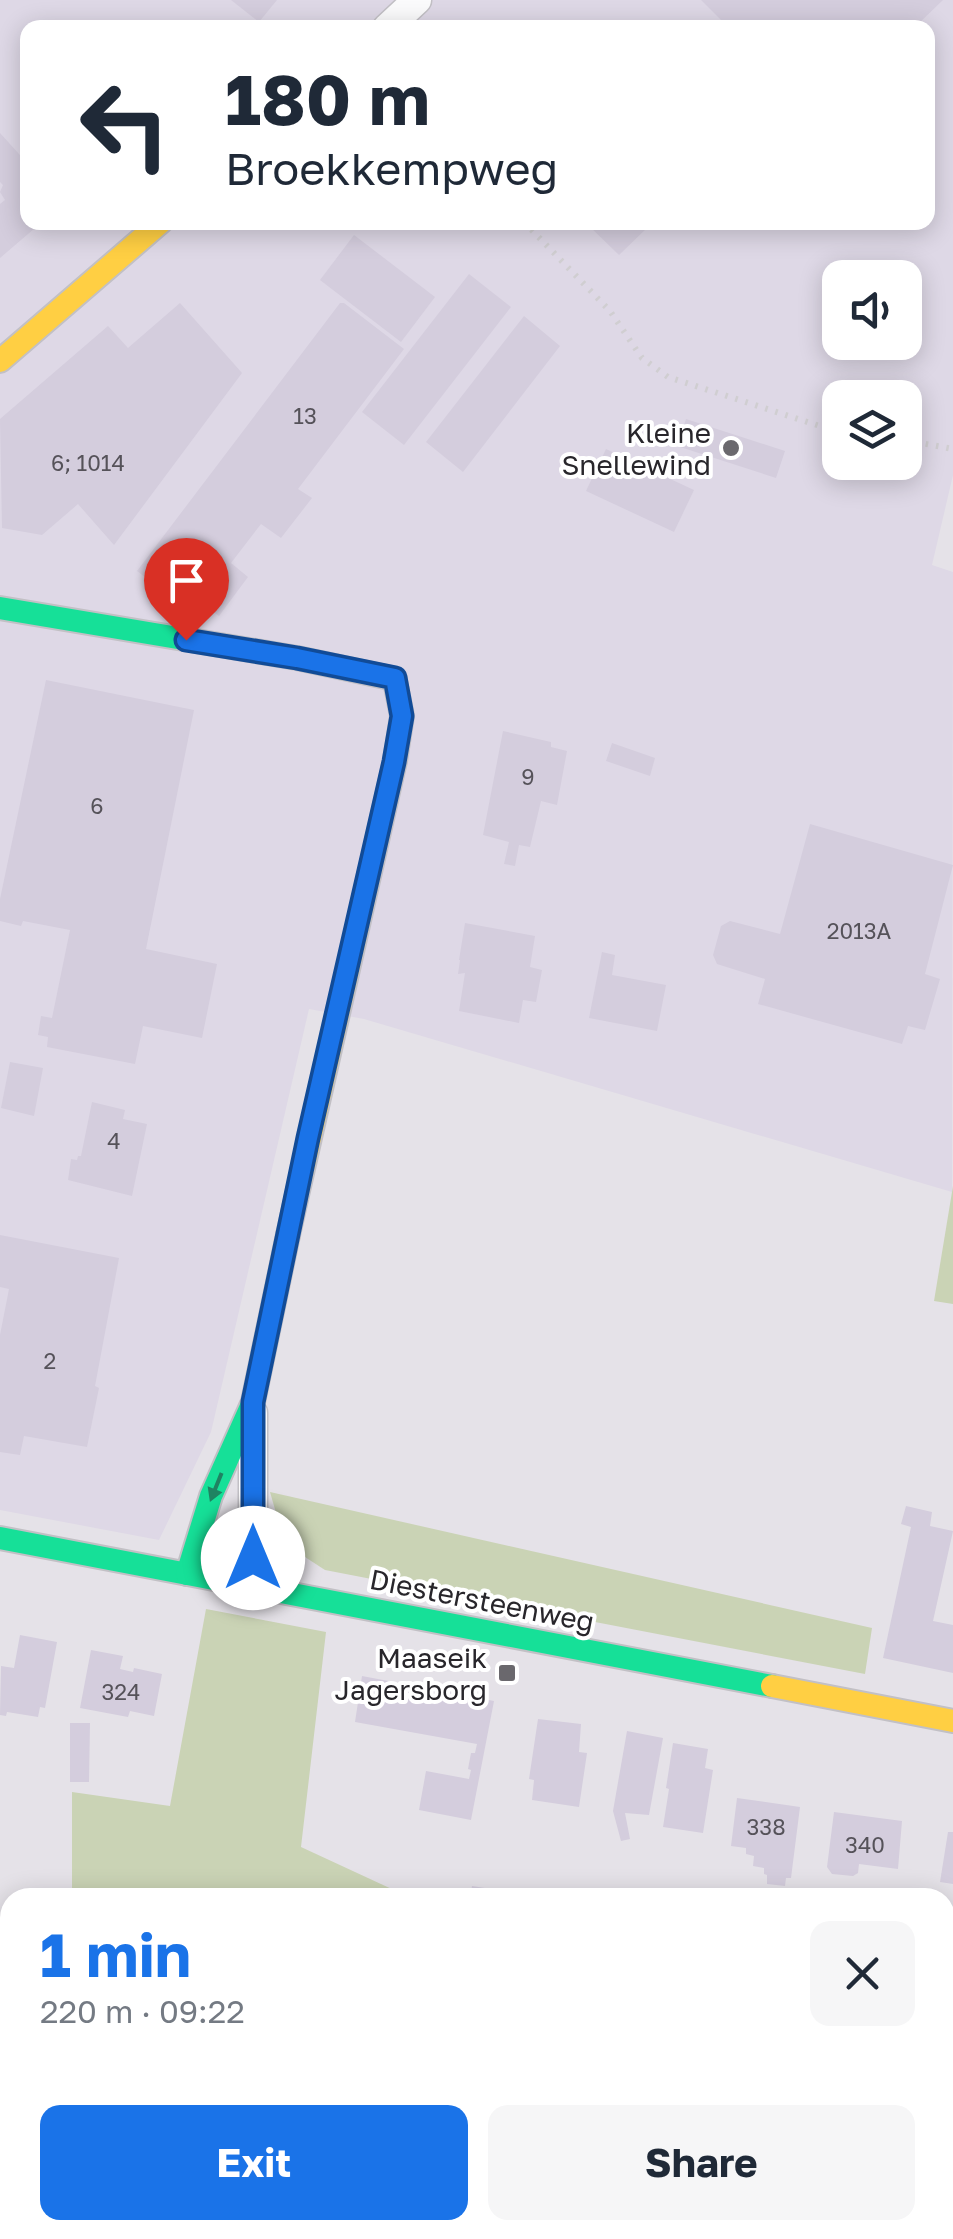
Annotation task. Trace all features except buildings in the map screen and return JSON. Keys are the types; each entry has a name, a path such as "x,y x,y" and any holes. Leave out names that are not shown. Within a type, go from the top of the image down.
{"street":[{"path":"396,20 417,0"},
{"path":"0,361 153,230"},
{"path":"0,608 395,678 402,716 394,762 308,1138 253,1402 253,1586"},
{"path":"187,1574 211,1496 253,1402"},
{"name":"Diestersteenweg","path":"0,1538 953,1720"}],"path":[{"path":"532,230 610,311 642,358 668,377 822,427"},
{"path":"922,443 953,449"}],"shaded area":[{"path":"0,0 953,0 953,475 932,565 953,572 952,1192 364,1019 309,1009 211,1432 159,1540 0,1510"}],"green space":[{"path":"953,1186 953,1304 934,1301"},
{"path":"270,1492 872,1628 865,1674 325,1570 285,1544"},
{"path":"206,1609 326,1632 301,1847 390,1888 72,1888 72,1792 170,1806"}],"traffic: fast":[{"path":"0,608 297,658 395,681"},
{"path":"187,1574 211,1496 253,1402 288,1235"},
{"path":"0,1538 772,1686"}],"traffic: slow":[{"path":"0,361 152,230"},
{"path":"288,1235 395,761 402,716 395,681"},
{"path":"772,1686 953,1721"}],"place":[{"name":"Kleine Snellewind","path":"731,448"},
{"name":"Maaseik Jagersborg","path":"507,1673"}],"route":[{"path":"186,640 395,678 402,716 253,1402 253,1558"}]}
